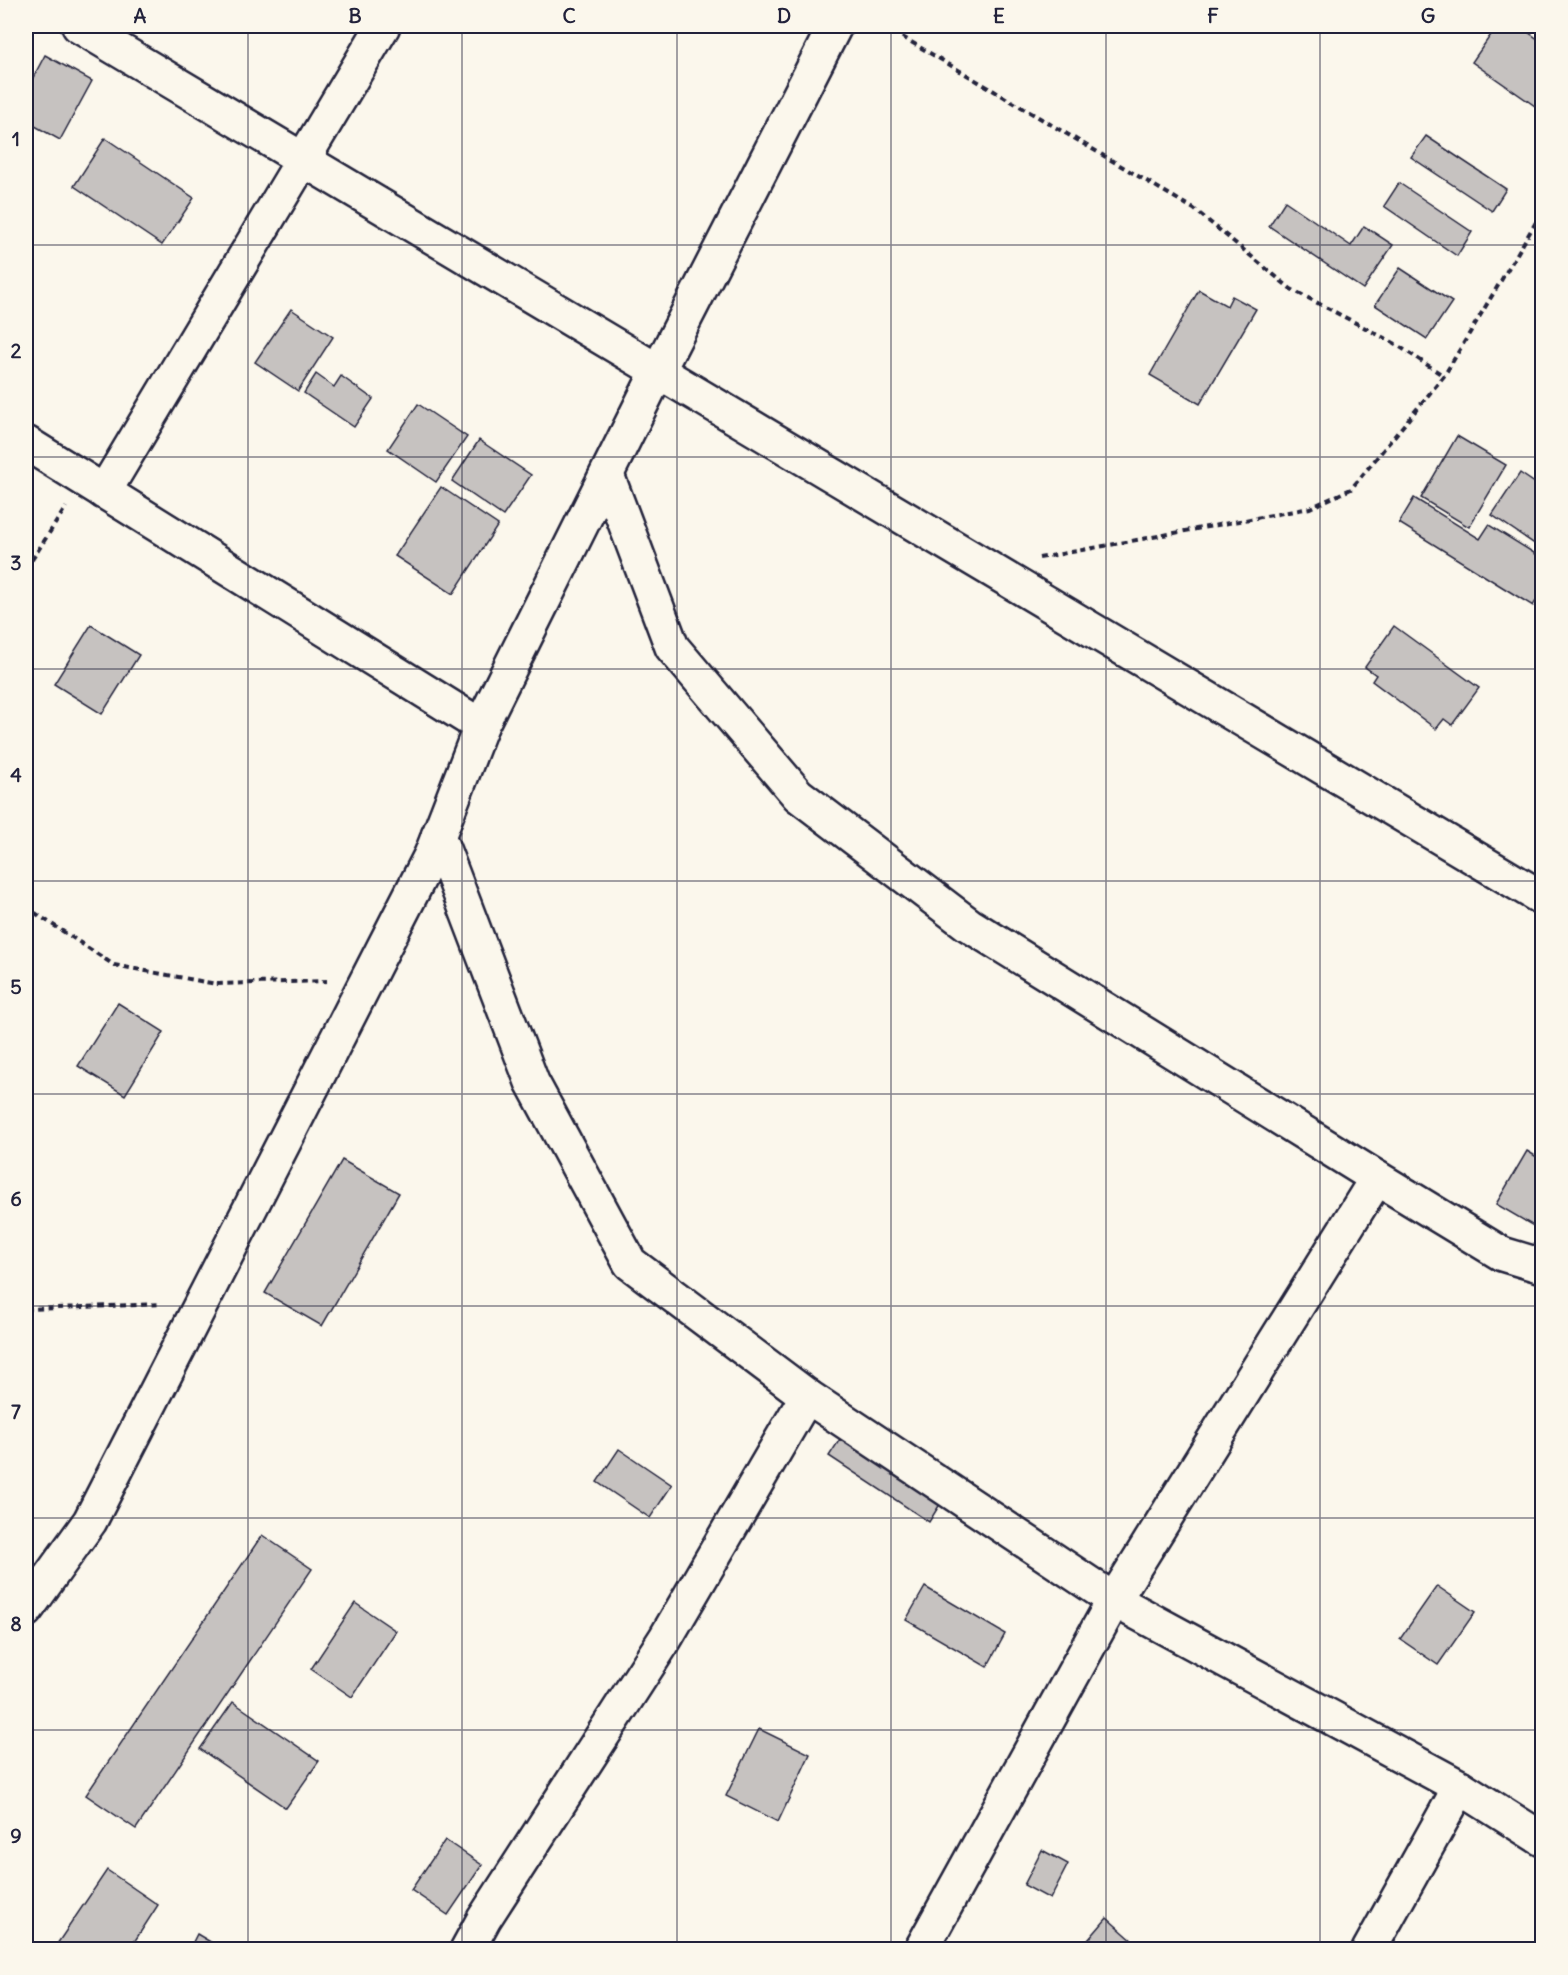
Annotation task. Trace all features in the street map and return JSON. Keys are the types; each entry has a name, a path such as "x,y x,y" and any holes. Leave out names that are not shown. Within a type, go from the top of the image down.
{"street":[{"path":"78,26 1542,898"},
{"path":"94,486 303,159 383,26"},
{"path":"26,1610 90,1521 202,1303 438,836 481,726 658,371 836,26"},
{"path":"26,443 481,726"},
{"path":"607,475 672,647 798,795 969,925 1377,1179 1502,1254 1542,1266"},
{"path":"438,836 532,1082 630,1263 807,1396 1114,1600 1460,1787 1542,1839"},
{"path":"921,1950 1114,1600 1377,1179"},
{"path":"467,1950 484,1919 665,1639 807,1396"},
{"path":"1369,1950 1460,1787"}],"path":[{"path":"884,26 1194,208 1291,289 1394,343 1444,376"},
{"path":"988,567 1310,508 1351,489 1444,376 1542,212"},
{"path":"26,569 94,486"},
{"path":"26,907 114,965 216,984 367,980"},
{"path":"26,1307 31,1310 202,1303"}],"building":[{"path":"1497,26 1519,26 1542,42 1542,95 1535,106 1472,62"},
{"path":"45,55 92,81 60,140 26,121 26,91"},
{"path":"1426,136 1506,189 1492,211 1411,157"},
{"path":"105,138 194,198 162,245 74,186"},
{"path":"1399,183 1472,232 1457,256 1384,206"},
{"path":"1285,201 1351,246 1364,226 1393,245 1363,289 1269,226"},
{"path":"1400,268 1452,302 1427,339 1375,305"},
{"path":"1199,290 1227,306 1232,296 1256,309 1200,404 1150,375"},
{"path":"291,309 333,337 298,391 255,362"},
{"path":"316,374 334,387 341,376 373,399 354,427 304,393"},
{"path":"418,404 467,437 436,482 388,449"},
{"path":"1457,436 1506,465 1469,527 1421,498"},
{"path":"479,440 531,475 503,516 452,481"},
{"path":"1520,473 1542,488 1542,549 1492,515"},
{"path":"441,487 498,525 453,594 395,556"},
{"path":"1414,498 1480,539 1489,525 1542,558 1542,590 1533,606 1399,523"},
{"path":"91,625 139,655 102,714 54,684"},
{"path":"1394,626 1479,688 1452,725 1444,719 1436,729 1372,681 1376,675 1365,667"},
{"path":"118,1003 164,1032 125,1095 78,1066"},
{"path":"1527,1151 1542,1160 1542,1231 1496,1204"},
{"path":"342,1160 399,1193 322,1326 265,1293"},
{"path":"842,1436 942,1501 929,1522 829,1456"},
{"path":"619,1449 672,1485 650,1518 597,1482"},
{"path":"262,1535 312,1569 136,1829 86,1795"},
{"path":"1437,1586 1475,1612 1438,1665 1400,1639"},
{"path":"925,1587 1005,1634 987,1667 906,1620"},
{"path":"355,1603 396,1631 352,1697 311,1669"},
{"path":"233,1702 319,1761 286,1808 200,1749"},
{"path":"759,1729 810,1754 778,1822 726,1796"},
{"path":"445,1840 482,1865 448,1915 411,1890"},
{"path":"1042,1850 1068,1864 1050,1899 1024,1885"},
{"path":"107,1870 158,1905 129,1950 53,1950"},
{"path":"1107,1918 1143,1950 1088,1950 1083,1946"},
{"path":"197,1934 224,1950 189,1950"}]}
